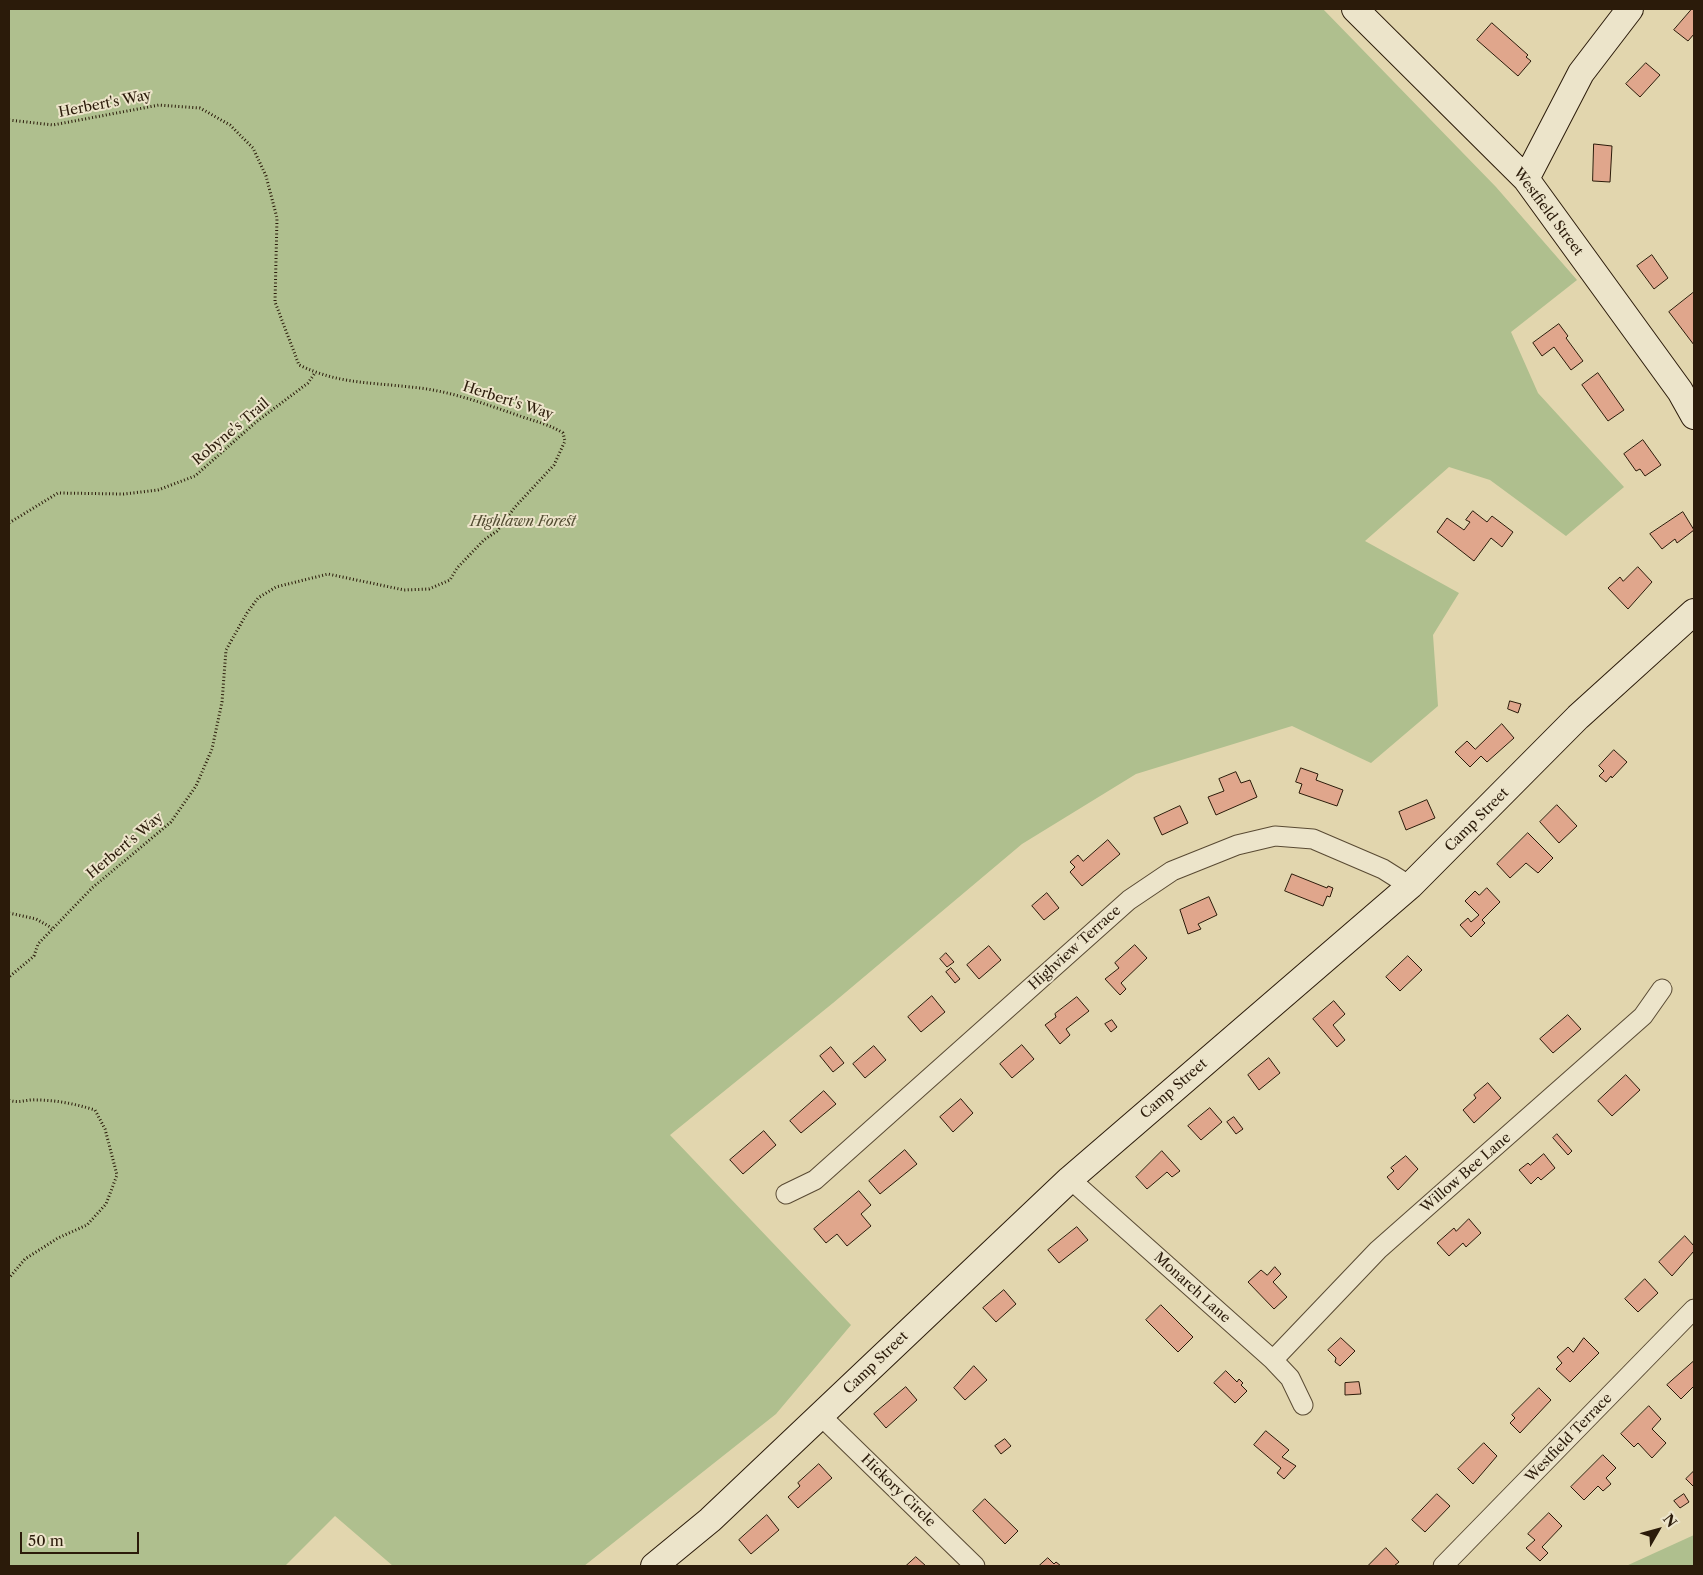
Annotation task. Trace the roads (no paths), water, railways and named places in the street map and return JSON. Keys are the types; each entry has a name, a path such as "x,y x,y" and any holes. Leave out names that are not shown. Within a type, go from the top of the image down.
{"street":[{"name":"Westfield Street","path":"1355,9 1526,179 1655,356 1694,416"},
{"path":"1526,179 1581,73 1630,9"},
{"name":"Camp Street","path":"654,1566 710,1520 821,1416 951,1289 1070,1179 1410,886 1578,717 1694,612"},
{"name":"Highview Terrace","path":"786,1194 815,1180 1128,900 1172,871 1236,845 1275,836 1313,839 1383,869 1410,886"},
{"name":"Willow Bee Lane","path":"1273,1360 1378,1250 1643,1016 1662,989"},
{"name":"Monarch Lane","path":"1070,1179 1273,1360 1290,1378 1303,1405"},
{"name":"Westfield Terrace","path":"1443,1566 1694,1309"},
{"name":"Hickory Circle","path":"821,1416 975,1566"}],"park label":[{"name":"Highlawn Forest","path":"523,522"}]}
